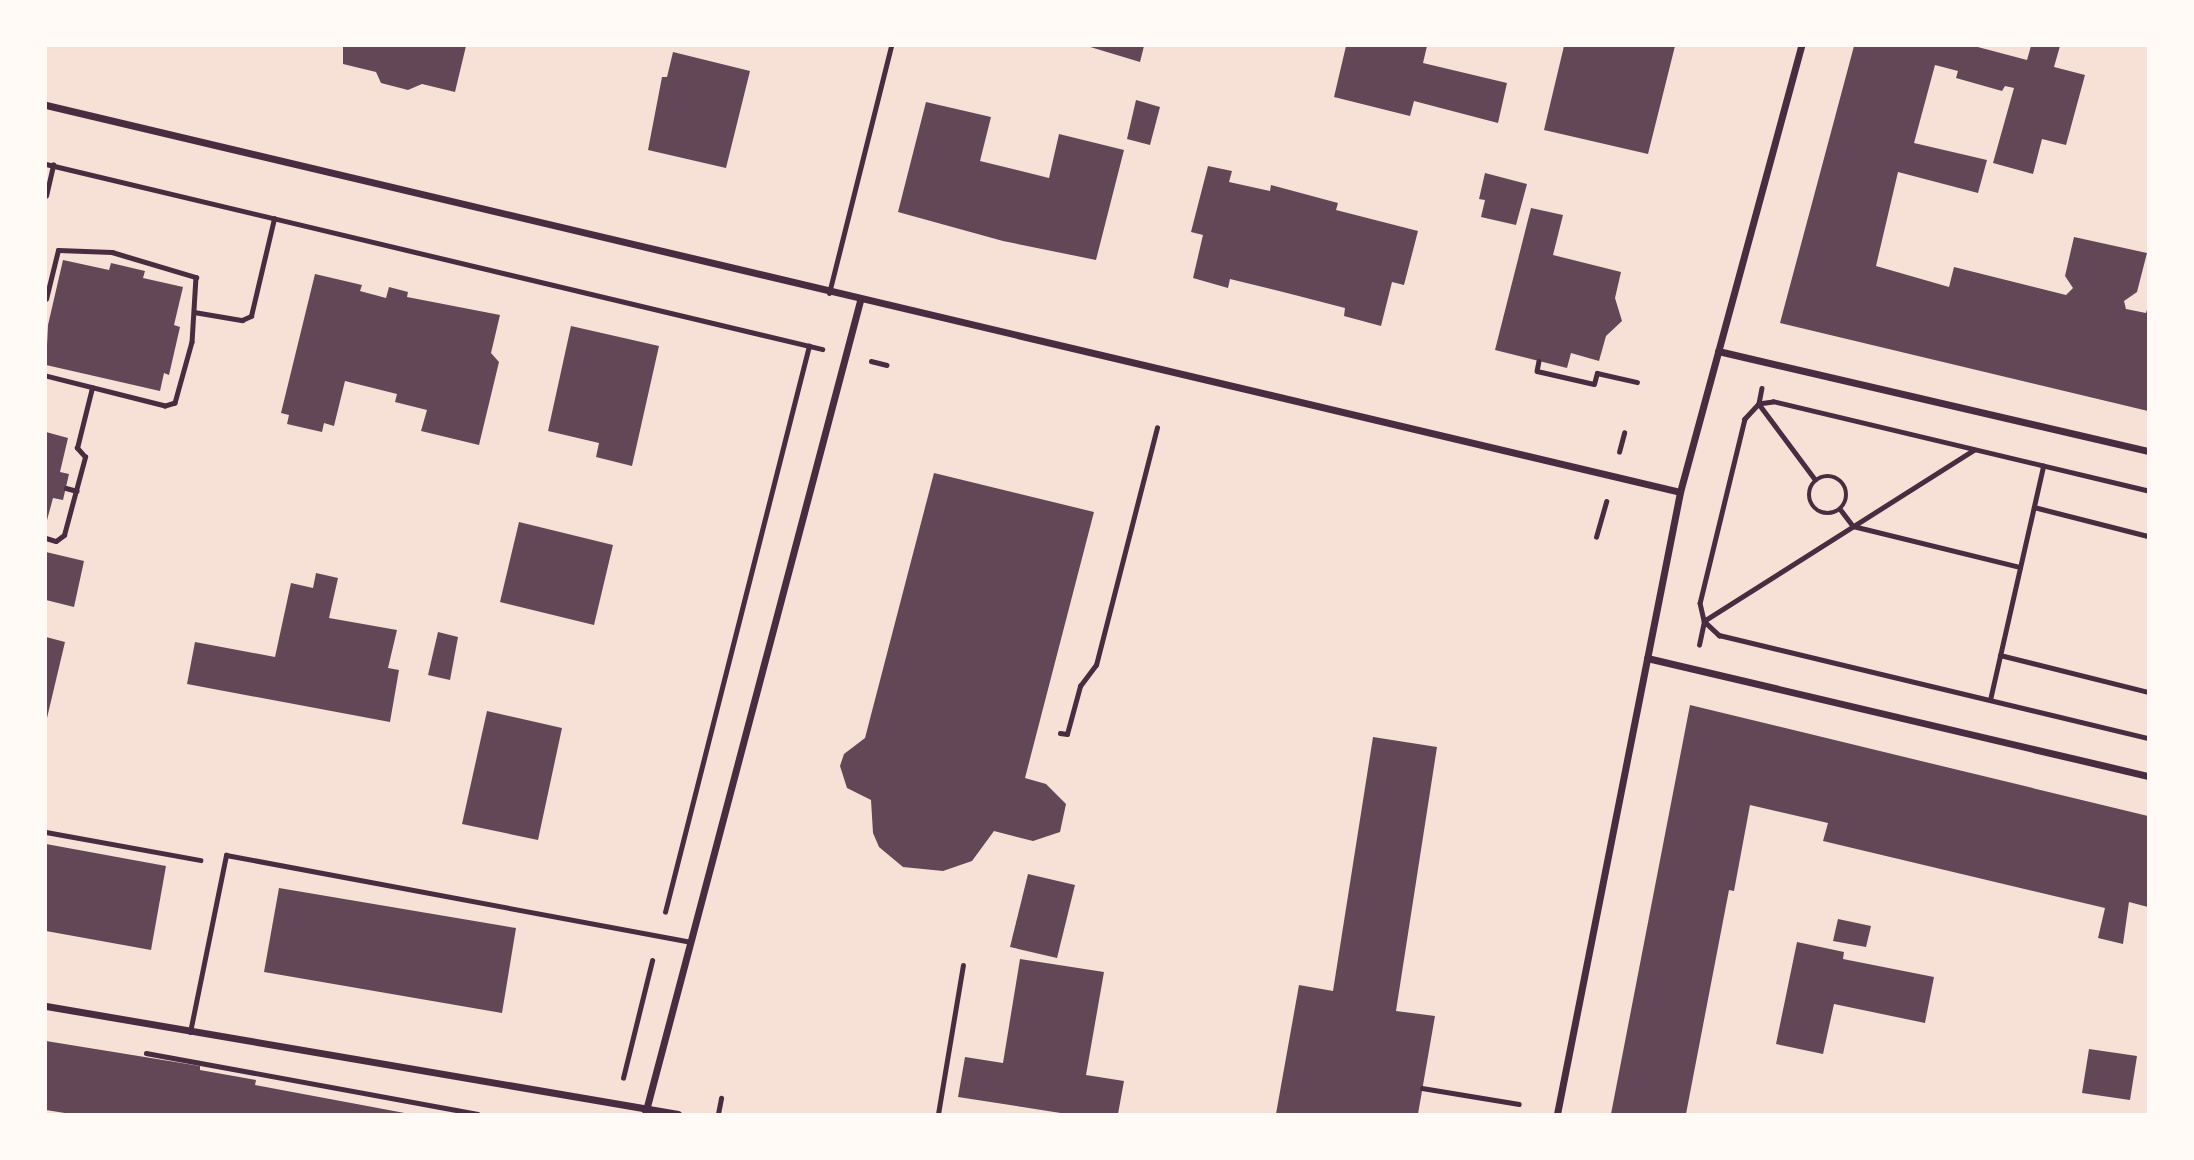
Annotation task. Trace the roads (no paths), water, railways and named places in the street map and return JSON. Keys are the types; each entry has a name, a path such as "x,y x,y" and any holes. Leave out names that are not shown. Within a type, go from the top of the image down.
{"street":[{"path":"1557,1115 1680,492 1801,46"},
{"path":"46,105 860,302 1680,492"},
{"path":"645,1113 860,302"},
{"path":"1718,351 2148,451"},
{"path":"1647,657 2148,776"},
{"path":"46,1006 645,1113 678,1115"}],"lane":[{"path":"829,293 891,46"},
{"path":"190,1032 226,855 690,942"},
{"path":"938,1115 962,965"}]}
